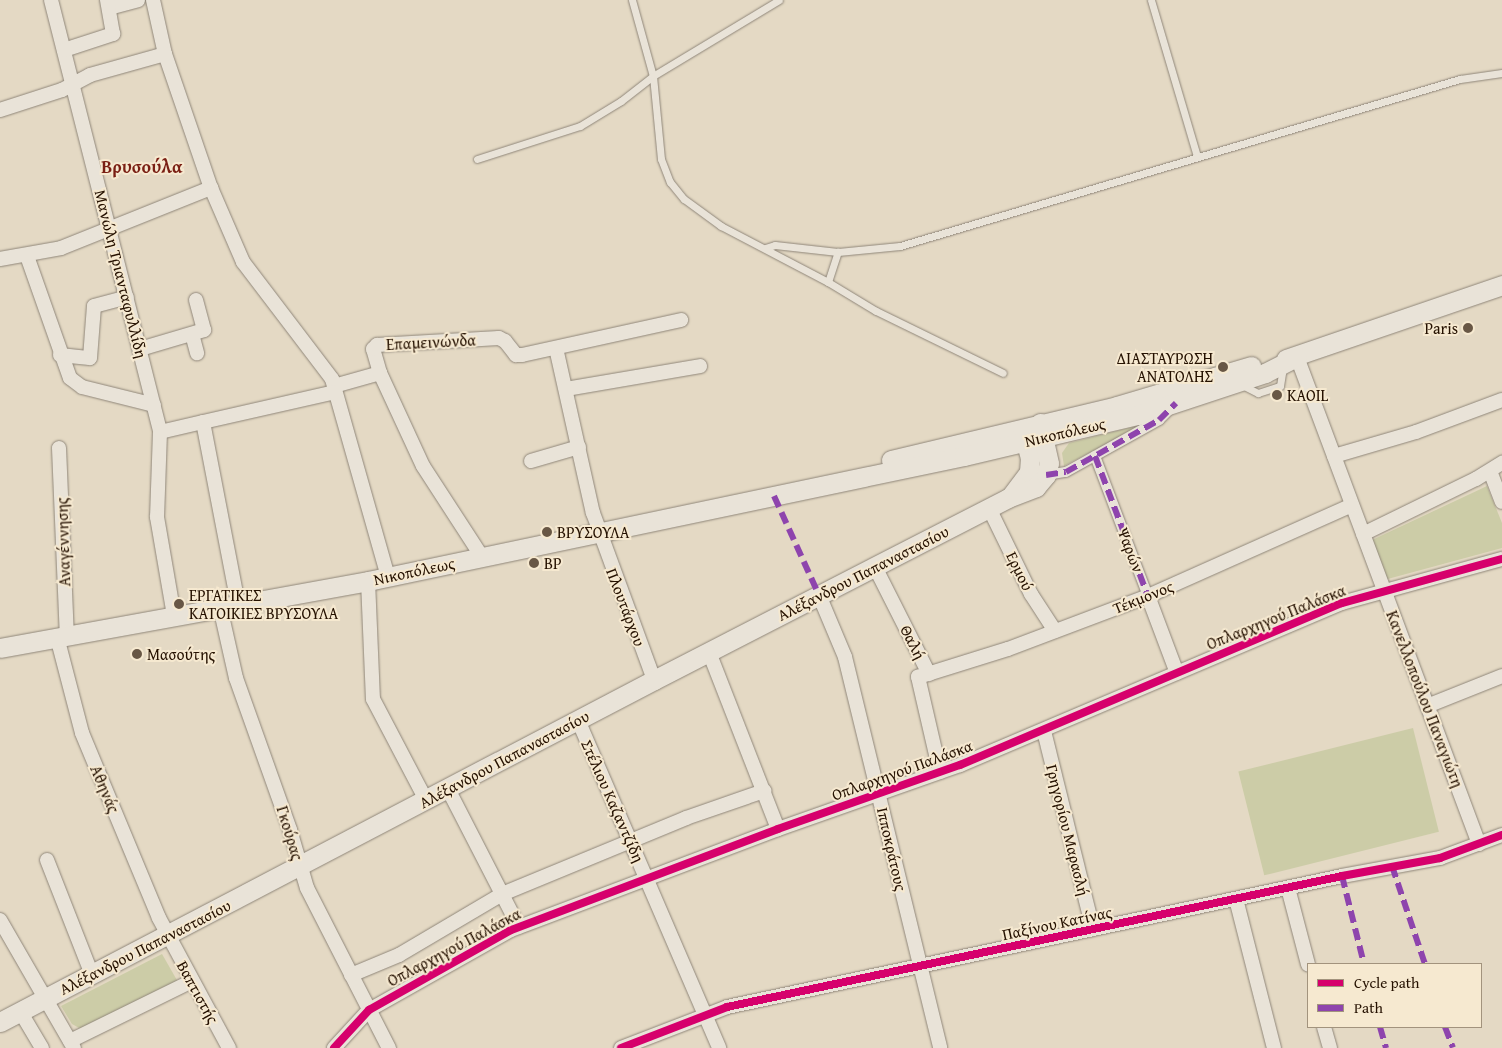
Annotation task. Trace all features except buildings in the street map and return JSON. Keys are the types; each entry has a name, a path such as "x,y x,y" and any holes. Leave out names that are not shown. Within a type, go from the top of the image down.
{"main road":[{"name":"Νικοπόλεως","path":"826,483 867,466 1176,403 1502,285"},
{"name":"Νικοπόλεως","path":"1042,430 1221,374 1290,361"},
{"path":"1042,430 1049,453 1046,475"},
{"name":"Νικοπόλεως","path":"0,648 368,581 599,534 826,483 851,481 1003,447 1024,434"},
{"path":"1012,494 1029,472 1030,458 1024,434"},
{"path":"1003,447 1015,454 1021,465 1012,494"},
{"name":"Αλέξανδρου Παπαναστασίου","path":"0,1022 168,936 654,680 989,508 1012,494 1036,487 1046,475"}],"street":[{"name":"Μανώλη Τριανταφυλλίδη","path":"51,0 160,432 157,517 174,615"},
{"path":"64,50 113,34 108,4 138,0"},
{"path":"153,0 165,54 211,188 243,262 325,368 335,389 388,577"},
{"path":"0,110 72,84 90,75 165,54"},
{"path":"0,259 27,256 61,248 211,188"},
{"path":"27,256 60,355 70,378 76,384 154,405"},
{"path":"60,355 90,358 94,306 127,297"},
{"path":"140,349 204,330 196,300"},
{"path":"556,348 681,320"},
{"path":"192,334 197,353"},
{"name":"Επαμεινώνδα","path":"203,422 335,389 380,374 373,349 378,345 499,338 505,341 516,355 556,348"},
{"name":"Πλουτάρχου","path":"556,348 599,534 654,680"},
{"name":"Κανελλοπούλου Παναγιώτη","path":"1290,361 1334,456 1479,844"},
{"path":"566,389 700,366"},
{"path":"380,374 432,482 482,557"},
{"path":"1334,456 1416,432 1502,400"},
{"path":"1046,475 1066,472 1095,456 1159,420 1176,403"},
{"path":"160,432 203,422 229,606"},
{"path":"531,461 579,447"},
{"name":"Αναγέννησης","path":"59,448 62,636"},
{"name":"Ψαρών","path":"1095,456 1177,673"},
{"path":"1363,534 1490,471 1502,463"},
{"path":"1490,471 1502,502"},
{"name":"Τέκμονος","path":"929,674 1056,631 1148,596 1352,505"},
{"name":"Ερμού","path":"989,508 1031,594 1056,631"},
{"name":"Οπλαρχηγού Παλάσκα","path":"334,1048 369,1010 519,927 647,877 940,772 1044,731 1342,603 1502,559"},
{"name":"Θαλή","path":"875,567 929,674 918,677 940,772"},
{"path":"368,581 373,698 426,800"},
{"name":"Ιπποκράτους","path":"819,596 845,657 940,1048"},
{"name":"Γκούρας","path":"229,606 236,678 300,866 314,903 389,1048"},
{"name":"Αθηνάς","path":"62,636 82,733 168,936"},
{"path":"709,652 778,829"},
{"path":"1427,706 1502,676"},
{"name":"Στέλιου Καζαντζίδη","path":"578,720 719,1048"},
{"name":"Γρηγορίου Μαρασλή","path":"1044,731 1093,929"},
{"path":"448,789 519,927"},
{"name":"Οπλαρχηγού Παλάσκα","path":"351,975 399,955 502,894 630,841 764,791"},
{"name":"Παξίνου Κατίνας","path":"621,1048 705,1014 1093,929 1440,858 1502,835"},
{"path":"47,860 92,975"},
{"path":"1288,888 1308,963"},
{"path":"1236,899 1274,1048"},
{"path":"0,920 72,1044 192,981"},
{"name":"Βαπτιστής","path":"168,936 229,1048"},
{"path":"20,1012 42,1048"},
{"path":"1324,1028 1330,1048"}],"lane":[{"path":"632,0 653,76 658,149 670,182 684,199 708,218 828,282 876,311 1002,373"},
{"path":"477,159 580,126 621,101 653,76 779,0"},
{"path":"1151,0 1197,156"},
{"path":"766,248 775,245 838,252 900,246 1460,79 1502,73"},
{"path":"828,282 838,252"}],"green space":[{"path":"1144,424 1064,466 1062,453 1069,443"},
{"path":"1487,486 1502,523 1502,548 1384,580 1370,541"},
{"path":"1413,728 1439,832 1264,875 1238,772"},
{"path":"162,954 178,982 81,1029 72,1024 61,1006"}],"marked path":[{"path":"1046,475 1066,472 1159,420 1176,403"},
{"path":"1095,456 1148,596"},
{"path":"774,496 819,595"},
{"path":"1392,866 1425,963"},
{"path":"1342,876 1364,963"},
{"path":"1380,1028 1386,1048"},
{"path":"1445,1028 1453,1048"}],"cycle path":[{"path":"334,1048 369,1010 511,930 778,829 960,765 1342,603 1502,559"},
{"path":"621,1048 727,1007 1342,876 1440,858 1502,835"}],"place":[{"name":"Paris","path":"1468,328"},
{"name":"ΔΙΑΣΤΑΥΡΩΣΗ ΑΝΑΤΟΛΗΣ","path":"1223,367"},
{"name":"KAOIL","path":"1277,395"},
{"name":"ΒΡΥΣΟΥΛΑ","path":"547,532"},
{"name":"BP","path":"534,563"},
{"name":"ΕΡΓΑΤΙΚΕΣ ΚΑΤΟΙΚΙΕΣ ΒΡΥΣΟΥΛΑ","path":"179,604"},
{"name":"Μασούτης","path":"137,654"}],"district":[{"name":"Βρυσούλα","path":"142,167"}]}
